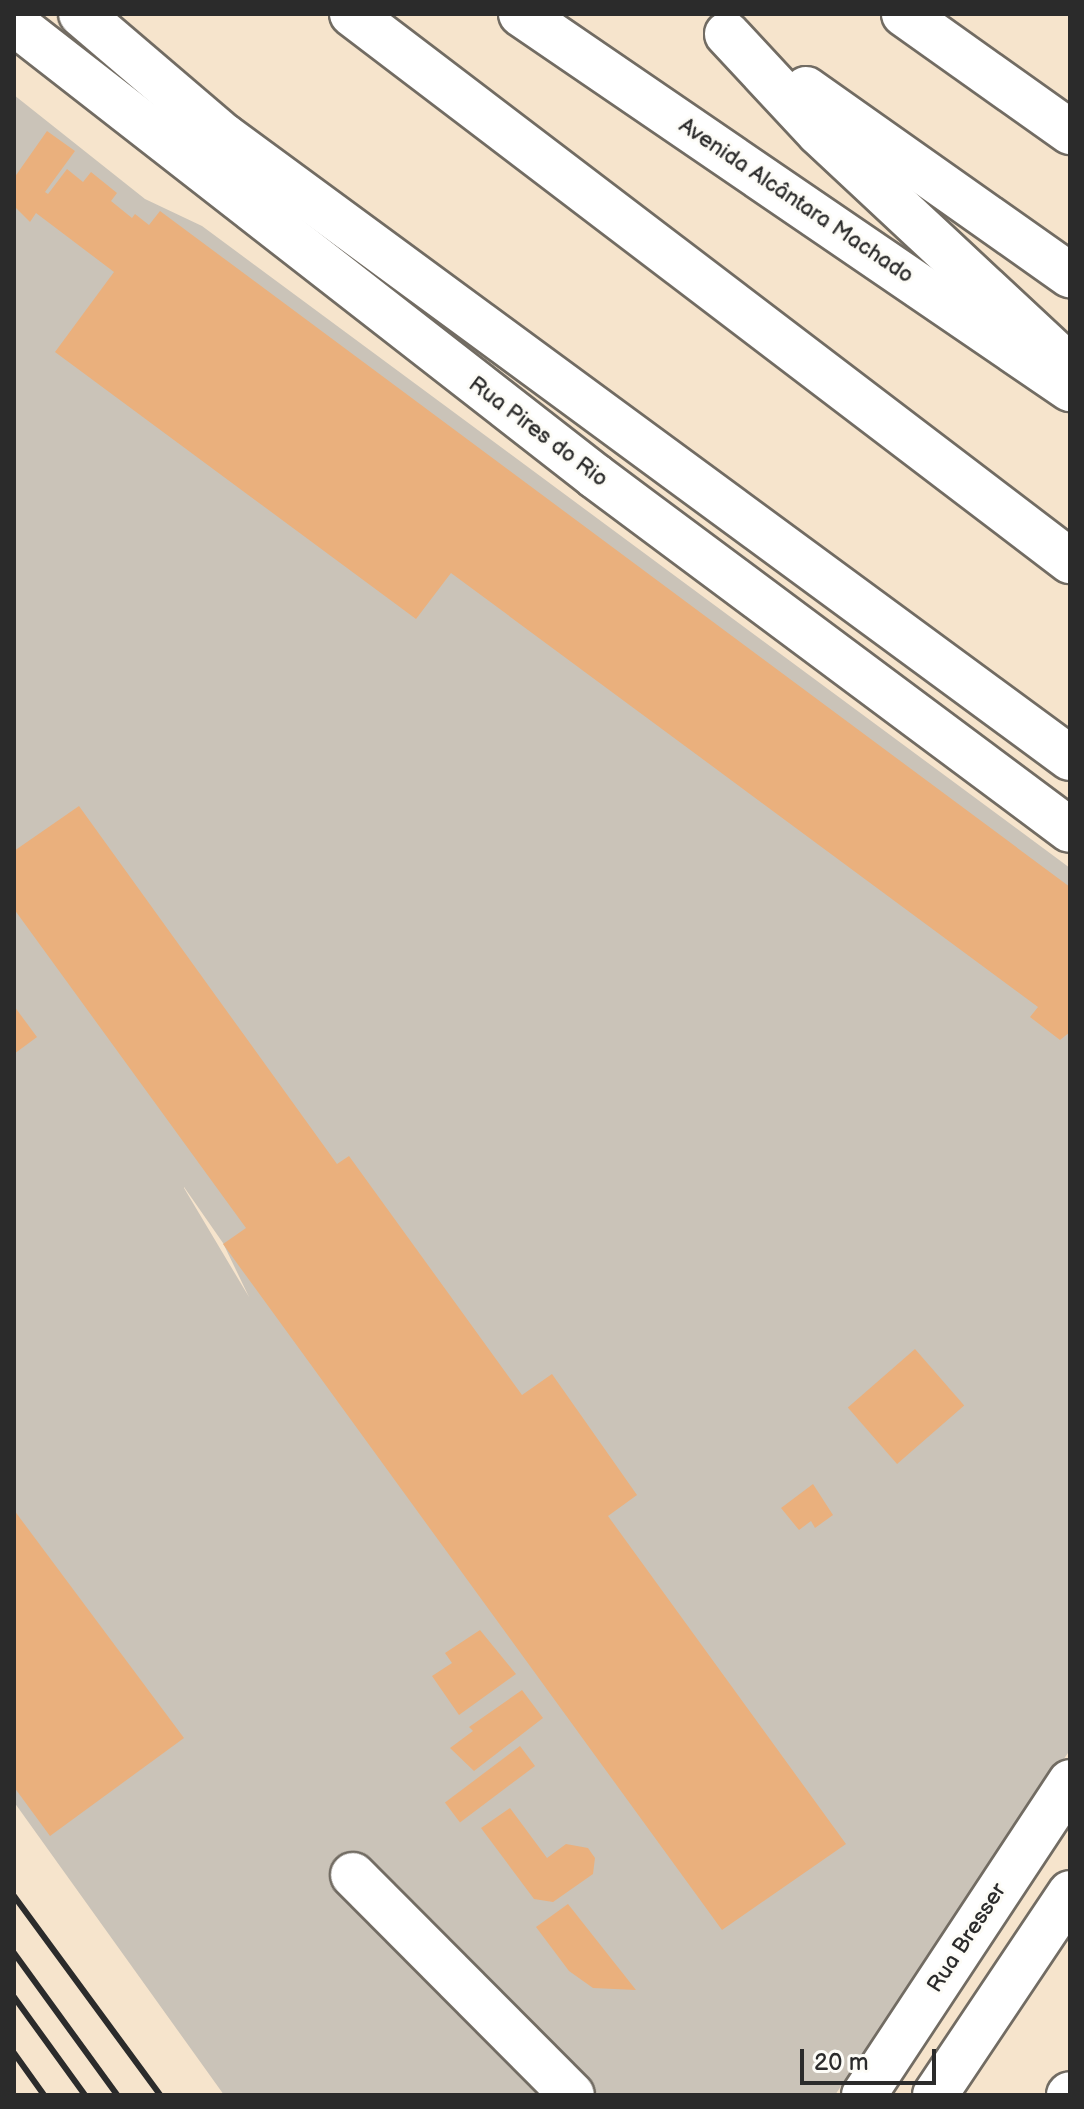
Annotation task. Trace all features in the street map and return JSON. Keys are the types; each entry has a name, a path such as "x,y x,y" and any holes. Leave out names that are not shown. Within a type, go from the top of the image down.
{"main road":[{"path":"81,14 224,136 629,430 1070,758"},
{"path":"352,14 565,180 1070,561"},
{"path":"403,14 511,135"},
{"name":"Avenida Alcântara Machado","path":"521,14 1070,389"},
{"path":"904,14 1070,132"},
{"name":"Rua Pires do Rio","path":"14,23 595,476 1070,830"},
{"path":"713,24 1070,275"},
{"path":"713,24 830,143 1070,367"},
{"path":"595,476 629,430"},
{"path":"824,647 862,603"},
{"name":"Rua Bresser","path":"864,2095 1070,1782"},
{"path":"353,1875 572,2095"},
{"path":"935,2095 1070,1893"}],"shaded area":[{"path":"14,95 145,199 202,226 1070,868 1070,1750 835,2095 224,2095 14,1802","holes":["184,1187 223,1243 249,1297"]}],"building":[{"path":"47,131 75,151 45,192 48,194 67,169 83,182 91,172 117,193 111,201 132,218 135,214 149,225 160,211 1070,887 1070,1032 1060,1040 1030,1017 1038,1007 451,573 416,619 55,352 114,272 36,213 30,222 14,206 14,178"},
{"path":"79,806 337,1164 349,1156 522,1395 552,1374 637,1495 608,1516 846,1844 722,1930 223,1244 246,1228 14,909 14,851"},
{"path":"14,1006 37,1037 14,1054"},
{"path":"915,1349 964,1406 897,1464 848,1407"},
{"path":"813,1484 833,1515 815,1528 811,1521 799,1530 781,1508"},
{"path":"14,1510 184,1738 50,1836 14,1787"},
{"path":"480,1630 516,1674 459,1715 432,1676 452,1663 445,1653"},
{"path":"522,1690 543,1718 474,1771 450,1748 473,1731 469,1727"},
{"path":"520,1746 535,1766 460,1823 445,1803"},
{"path":"510,1808 547,1858 566,1844 588,1848 595,1858 593,1874 553,1902 534,1899 481,1828"},
{"path":"568,1904 636,1990 593,1988 569,1971 536,1927"}],"railway":[{"path":"14,1896 160,2095"},
{"path":"14,1953 117,2095"},
{"path":"14,1997 85,2095"},
{"path":"14,2053 44,2095"}]}
